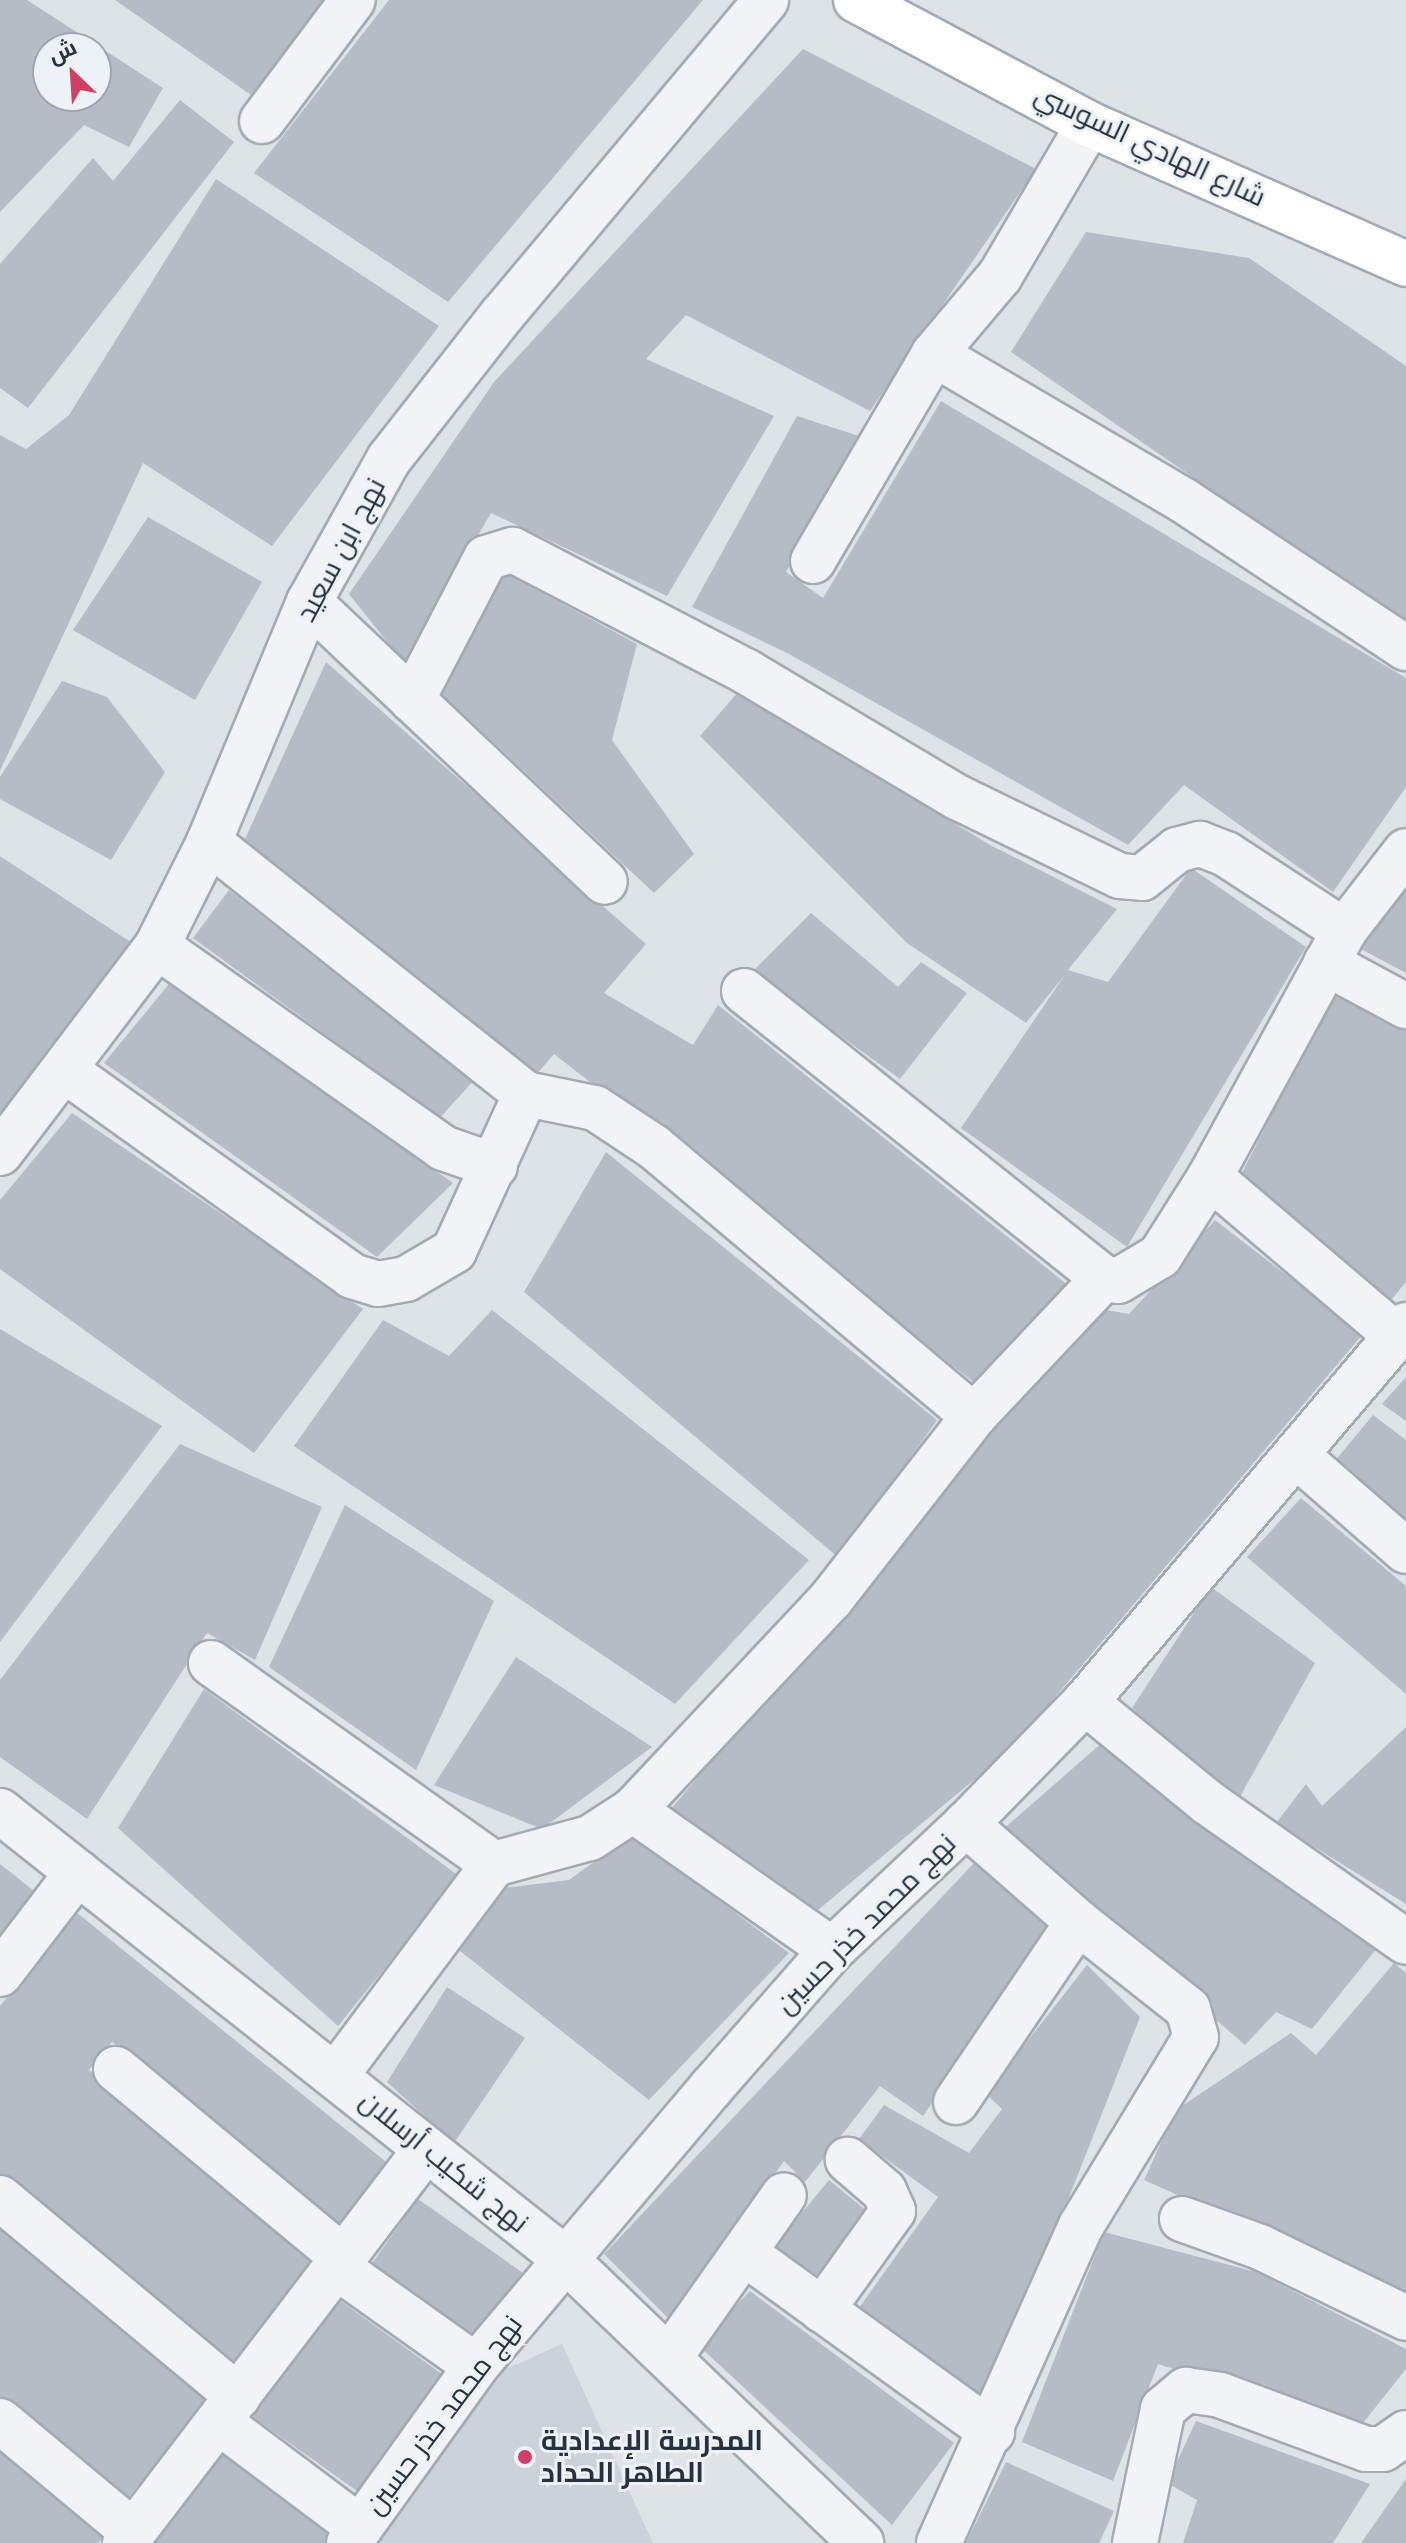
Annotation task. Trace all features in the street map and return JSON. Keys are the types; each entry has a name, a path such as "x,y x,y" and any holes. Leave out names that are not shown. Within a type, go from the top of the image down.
{"main road":[{"name":"شارع الهادي السوسي","path":"856,0 1089,124 1406,264"}],"street":[{"path":"262,121 353,0"},
{"name":"نهج ابن سعيد","path":"0,1153 66,1071 157,946 209,842 309,602 389,459 502,315 766,0"},
{"path":"813,561 934,354 1000,276 1054,193 1089,124"},
{"path":"934,354 1183,500 1406,648"},
{"path":"412,700 486,558 513,550 747,672 957,797 1120,876 1142,878 1177,850 1200,844 1226,854 1406,1006"},
{"path":"309,602 605,882"},
{"path":"209,842 526,1094 595,1108 654,1147 974,1416"},
{"path":"744,991 1104,1278 1128,1278 1160,1256 1210,1177 1335,947 1406,851"},
{"path":"157,946 443,1148 495,1166"},
{"path":"66,1071 352,1276 378,1284 433,1268 454,1251 526,1094"},
{"path":"1210,1177 1401,1330"},
{"path":"336,2075 494,1864 590,1838 633,1810 831,1599 974,1416 1104,1278"},
{"name":"نهج محمد خذر حسين","path":"354,2535 476,2366 564,2258 832,1950 966,1824 1085,1702 1401,1330"},
{"path":"1296,1455 1406,1551"},
{"path":"211,1663 494,1864"},
{"path":"1085,1702 1207,1802 1406,1942"},
{"path":"633,1810 832,1950"},
{"name":"نهج شكيب أرسلان","path":"0,1811 564,2258 861,2543"},
{"path":"939,2543 992,2432 1081,2226 1196,2037 1188,2009 1078,1922 966,1824"},
{"path":"0,1974 78,1872"},
{"path":"956,2102 1078,1922"},
{"path":"116,2069 341,2264 476,2366"},
{"path":"0,2421 129,2538 426,2149"},
{"path":"822,2310 893,2211 884,2191 848,2160"},
{"path":"669,2358 784,2195"},
{"path":"0,2198 229,2409 354,2535"},
{"path":"1182,2219 1260,2247 1406,2318"},
{"path":"744,2253 992,2432"},
{"path":"1135,2543 1163,2409 1186,2390 1220,2395 1366,2449 1383,2449 1406,2433"}],"shaded area":[{"name":"المدرسة الإعدادية الطاهر الحداد","path":"562,2344 653,2543 371,2543 501,2371"}],"building":[{"path":"0,0 27,0 76,32 32,32 32,112 112,112 112,55 163,88 129,147 84,125 0,212"},
{"path":"115,0 325,0 254,97"},
{"path":"389,0 703,0 448,302 254,173"},
{"path":"803,49 1036,169 870,411 686,315 646,359 774,416 667,596 491,513 404,663 349,594 494,382"},
{"path":"180,100 234,142 28,408 0,388 0,264 93,158 113,181"},
{"path":"216,179 439,326 272,546 143,463 0,771 0,435 26,449 69,415"},
{"path":"1086,232 1249,258 1406,366 1406,624 1011,352"},
{"path":"941,401 1406,678 1406,787 1333,892 1184,785 1128,845 789,654 692,607 797,416 859,436 786,572 823,598"},
{"path":"148,517 262,582 195,700 73,630"},
{"path":"505,573 637,644 612,740 694,854 654,893 442,694"},
{"path":"326,662 646,944 604,993 693,1045 718,1005 1069,1286 976,1384 554,1054 536,1075 245,839"},
{"path":"62,681 107,697 165,772 111,860 0,799 0,777"},
{"path":"738,692 992,846 1117,909 1068,970 1108,982 1191,868 1306,947 1127,1247 961,1128 1064,976 1026,1023 907,943 700,736"},
{"path":"0,856 132,943 0,1117"},
{"path":"229,890 472,1082 440,1118 193,938"},
{"path":"1406,891 1406,973 1359,948"},
{"path":"811,913 898,987 921,962 967,993 900,1079 752,972"},
{"path":"169,984 453,1183 377,1257 104,1063"},
{"path":"1333,994 1406,1029 1406,1282 1387,1305 1242,1173"},
{"path":"72,1113 363,1309 254,1453 0,1269 0,1200"},
{"path":"606,1152 937,1420 839,1558 524,1292"},
{"path":"1215,1220 1363,1334 1011,1749 812,1915 670,1810 1095,1308 1129,1314"},
{"path":"492,1310 809,1560 675,1704 294,1446 383,1320 449,1356"},
{"path":"0,1329 162,1426 0,1642"},
{"path":"1406,1377 1406,1421 1382,1404"},
{"path":"1373,1415 1406,1440 1406,1523 1334,1462"},
{"path":"180,1444 322,1507 255,1660 207,1633 87,1819 0,1757 0,1680"},
{"path":"1301,1498 1406,1586 1406,1694 1247,1557"},
{"path":"345,1505 494,1601 416,1770 269,1667"},
{"path":"1211,1587 1315,1663 1238,1800 1132,1708"},
{"path":"516,1657 652,1747 542,1829 434,1785"},
{"path":"204,1689 459,1876 338,2026 118,1828"},
{"path":"1406,1727 1406,1904 1276,1823 1306,1784 1322,1806"},
{"path":"1104,1741 1377,1948 1312,2029 1276,2012 1245,2045 1000,1832"},
{"path":"632,1835 789,1953 649,2100 460,1951 496,1889 569,1880"},
{"path":"975,1862 1053,1927 923,2116 880,2086 805,2182 784,2161 670,2320 604,2254"},
{"path":"0,1864 43,1898 0,1954"},
{"path":"76,1912 390,2165 341,2226 112,2042 89,2070 328,2263 236,2377 0,2187 0,2006"},
{"path":"1394,1963 1406,1973 1406,2297 1144,2180 1176,2110 1291,2033 1316,2055"},
{"path":"1087,1965 1140,2017 988,2403 856,2312 938,2197 859,2139 884,2105 969,2153 1002,2109 986,2094"},
{"path":"447,1987 525,2038 454,2143 387,2082"},
{"path":"829,2180 873,2216 819,2284 770,2252"},
{"path":"418,2199 523,2273 474,2341 370,2266"},
{"path":"0,2224 210,2398 125,2501 0,2399"},
{"path":"1104,2232 1256,2272 1406,2349 1406,2369 1359,2428 1158,2364 1113,2481 1022,2442"},
{"path":"750,2291 954,2443 892,2525 698,2345"},
{"path":"338,2299 442,2374 357,2491 253,2417"},
{"path":"1196,2421 1370,2484 1333,2543 1183,2543 1197,2500 1167,2483"},
{"path":"0,2441 109,2530 98,2543 0,2543"},
{"path":"225,2449 334,2530 324,2543 155,2543"},
{"path":"1006,2462 1114,2511 1099,2543 966,2543"},
{"path":"1406,2479 1406,2543 1361,2543"}],"place":[{"name":"المدرسة الإعدادية الطاهر الحداد","path":"525,2457"}]}
